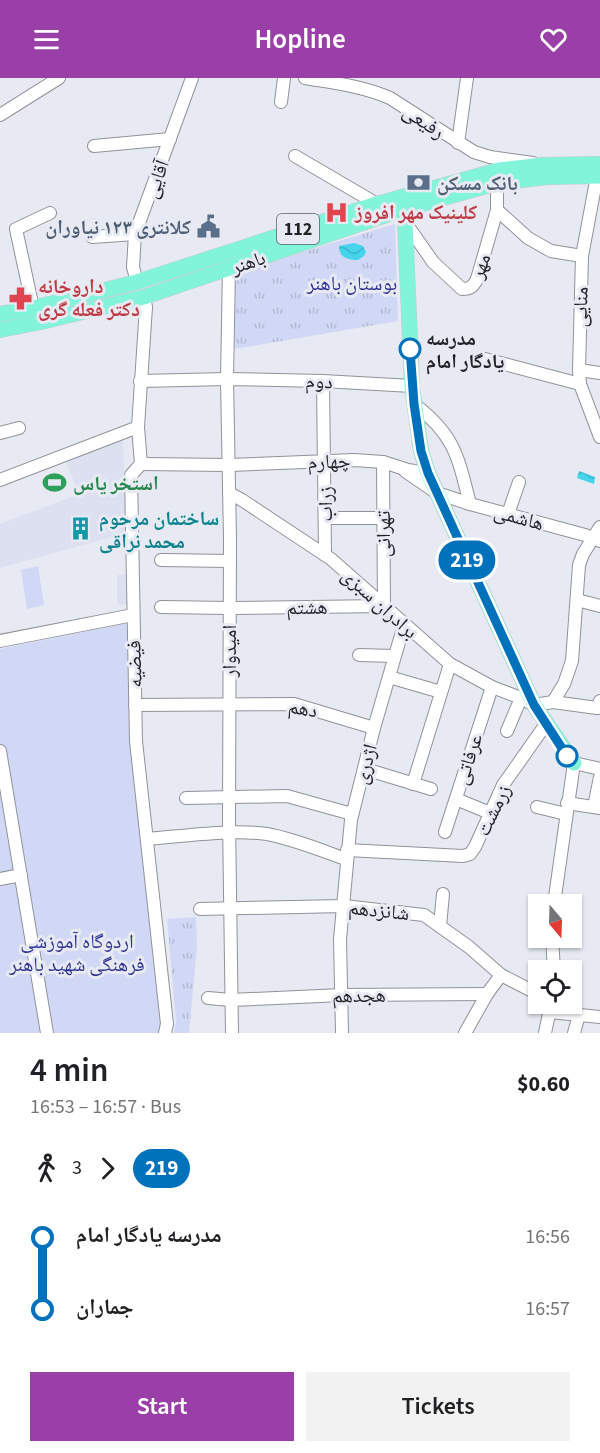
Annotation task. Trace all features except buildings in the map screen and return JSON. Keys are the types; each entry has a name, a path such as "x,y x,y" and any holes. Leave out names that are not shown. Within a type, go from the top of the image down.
{"main road":[{"name":"باهنر","path":"0,315 138,282 377,204 403,209 499,170 542,165 599,172"},
{"name":"باهنر","path":"0,330 144,297 403,209 497,183 599,172"},
{"path":"403,209 412,386 421,451 428,473 528,701 574,764"},
{"path":"138,282 144,297"}],"street":[{"path":"0,115 59,78"},
{"name":"آقایی","path":"138,282 133,267 135,234 192,78"},
{"path":"281,102 284,78"},
{"name":"رفیعی","path":"304,78 376,92 390,98 474,152 490,157 542,165"},
{"path":"458,143 467,78"},
{"path":"94,146 170,140"},
{"path":"294,156 377,204"},
{"name":"منایی","path":"599,172 582,256 579,370 580,384 600,437"},
{"name":"مهر","path":"403,209 433,262 462,289 468,289 477,279 497,210 497,183"},
{"path":"497,210 528,238 551,251 582,256"},
{"path":"33,308 16,229 50,213"},
{"path":"92,237 135,234"},
{"name":"امیدوار","path":"229,268 227,378 232,1033"},
{"name":"فیضیه","path":"144,297 146,307 138,427 141,464 131,475 136,741 167,1024 165,1033"},
{"path":"485,359 580,384"},
{"path":"579,370 600,373"},
{"name":"دوم","path":"140,381 227,378 412,386"},
{"name":"زراب","path":"323,381 325,555"},
{"path":"414,404 427,414 447,437 457,454 470,504"},
{"path":"0,480 138,427"},
{"path":"0,434 20,428"},
{"name":"چهارم","path":"141,464 229,465 354,460 383,462 428,473"},
{"name":"تهرانی","path":"383,462 384,606"},
{"name":"هاشمی","path":"400,467 437,493 508,514 598,535"},
{"path":"508,514 519,482"},
{"name":"برادران سبزی","path":"229,493 325,555 450,664 492,687 528,701"},
{"path":"325,518 384,518"},
{"path":"553,702 564,684 572,661 579,565 583,554 598,535"},
{"path":"161,560 230,561"},
{"path":"577,600 600,606"},
{"name":"هشتم","path":"161,607 384,606"},
{"path":"0,641 133,615"},
{"name":"اژدری","path":"342,1033 340,939 346,854 352,814 404,625"},
{"path":"359,655 394,656"},
{"path":"413,783 450,664"},
{"path":"389,676 441,692"},
{"name":"عرفاتی","path":"445,832 492,687"},
{"path":"507,731 528,701 597,708 600,701"},
{"name":"دهم","path":"135,705 294,704 374,728"},
{"name":"زرمشت","path":"147,839 229,833 265,834 346,854 463,856 470,854 476,847 503,785 546,724"},
{"path":"0,751 47,1033"},
{"path":"555,894 574,764 600,769"},
{"path":"364,769 431,789"},
{"path":"537,807 597,807 600,777"},
{"path":"186,798 286,796 352,814"},
{"path":"456,799 490,813"},
{"path":"0,879 21,875"},
{"path":"440,926 443,894"},
{"name":"شانزدهم","path":"200,909 344,906 424,915 469,947 501,975 528,989"},
{"path":"465,1033 487,994 501,975"},
{"name":"هجدهم","path":"208,998 231,1000 342,995 487,994"},
{"path":"546,1033 549,1014"},
{"path":"575,1014 600,1017"},
{"path":"574,1033 579,1015"}],"shaded area":[{"path":"123,439 126,533 0,568 0,524 79,494 66,461"},
{"path":"131,573 131,604 117,605 117,575"}],"green space":[{"name":"بوستان باهنر","path":"395,224 398,321 235,349 233,273"},
{"path":"38,566 44,605 27,609 21,570"},
{"name":"اردوگاه آموزشی فرهنگی شهید باهنر","path":"128,623 133,759 161,1022 159,1033 0,1033 0,649"},
{"path":"196,917 197,947 189,1033 174,1033 176,1020 167,919"}],"water":[{"path":"354,243 363,246 366,252 364,256 358,260 345,258 339,246"},
{"path":"579,471 595,477 594,484 577,478"}],"bus line":[{"name":"219","path":"410,349 414,404 421,451 428,473 534,705 567,756"}],"place":[{"name":"بانک مسکن","path":"419,183"},
{"name":"کلینیک مهر افروز","path":"337,212"},
{"name":"کلانتری ۱۲۳ نیاوران","path":"209,227"},
{"name":"داروخانه دکتر فعله گری","path":"20,298"},
{"name":"مدرسه یادگار امام","path":"410,349"},
{"name":"استخر یاس","path":"55,483"},
{"name":"ساختمان مرحوم محمد نراقی","path":"81,529"}]}
